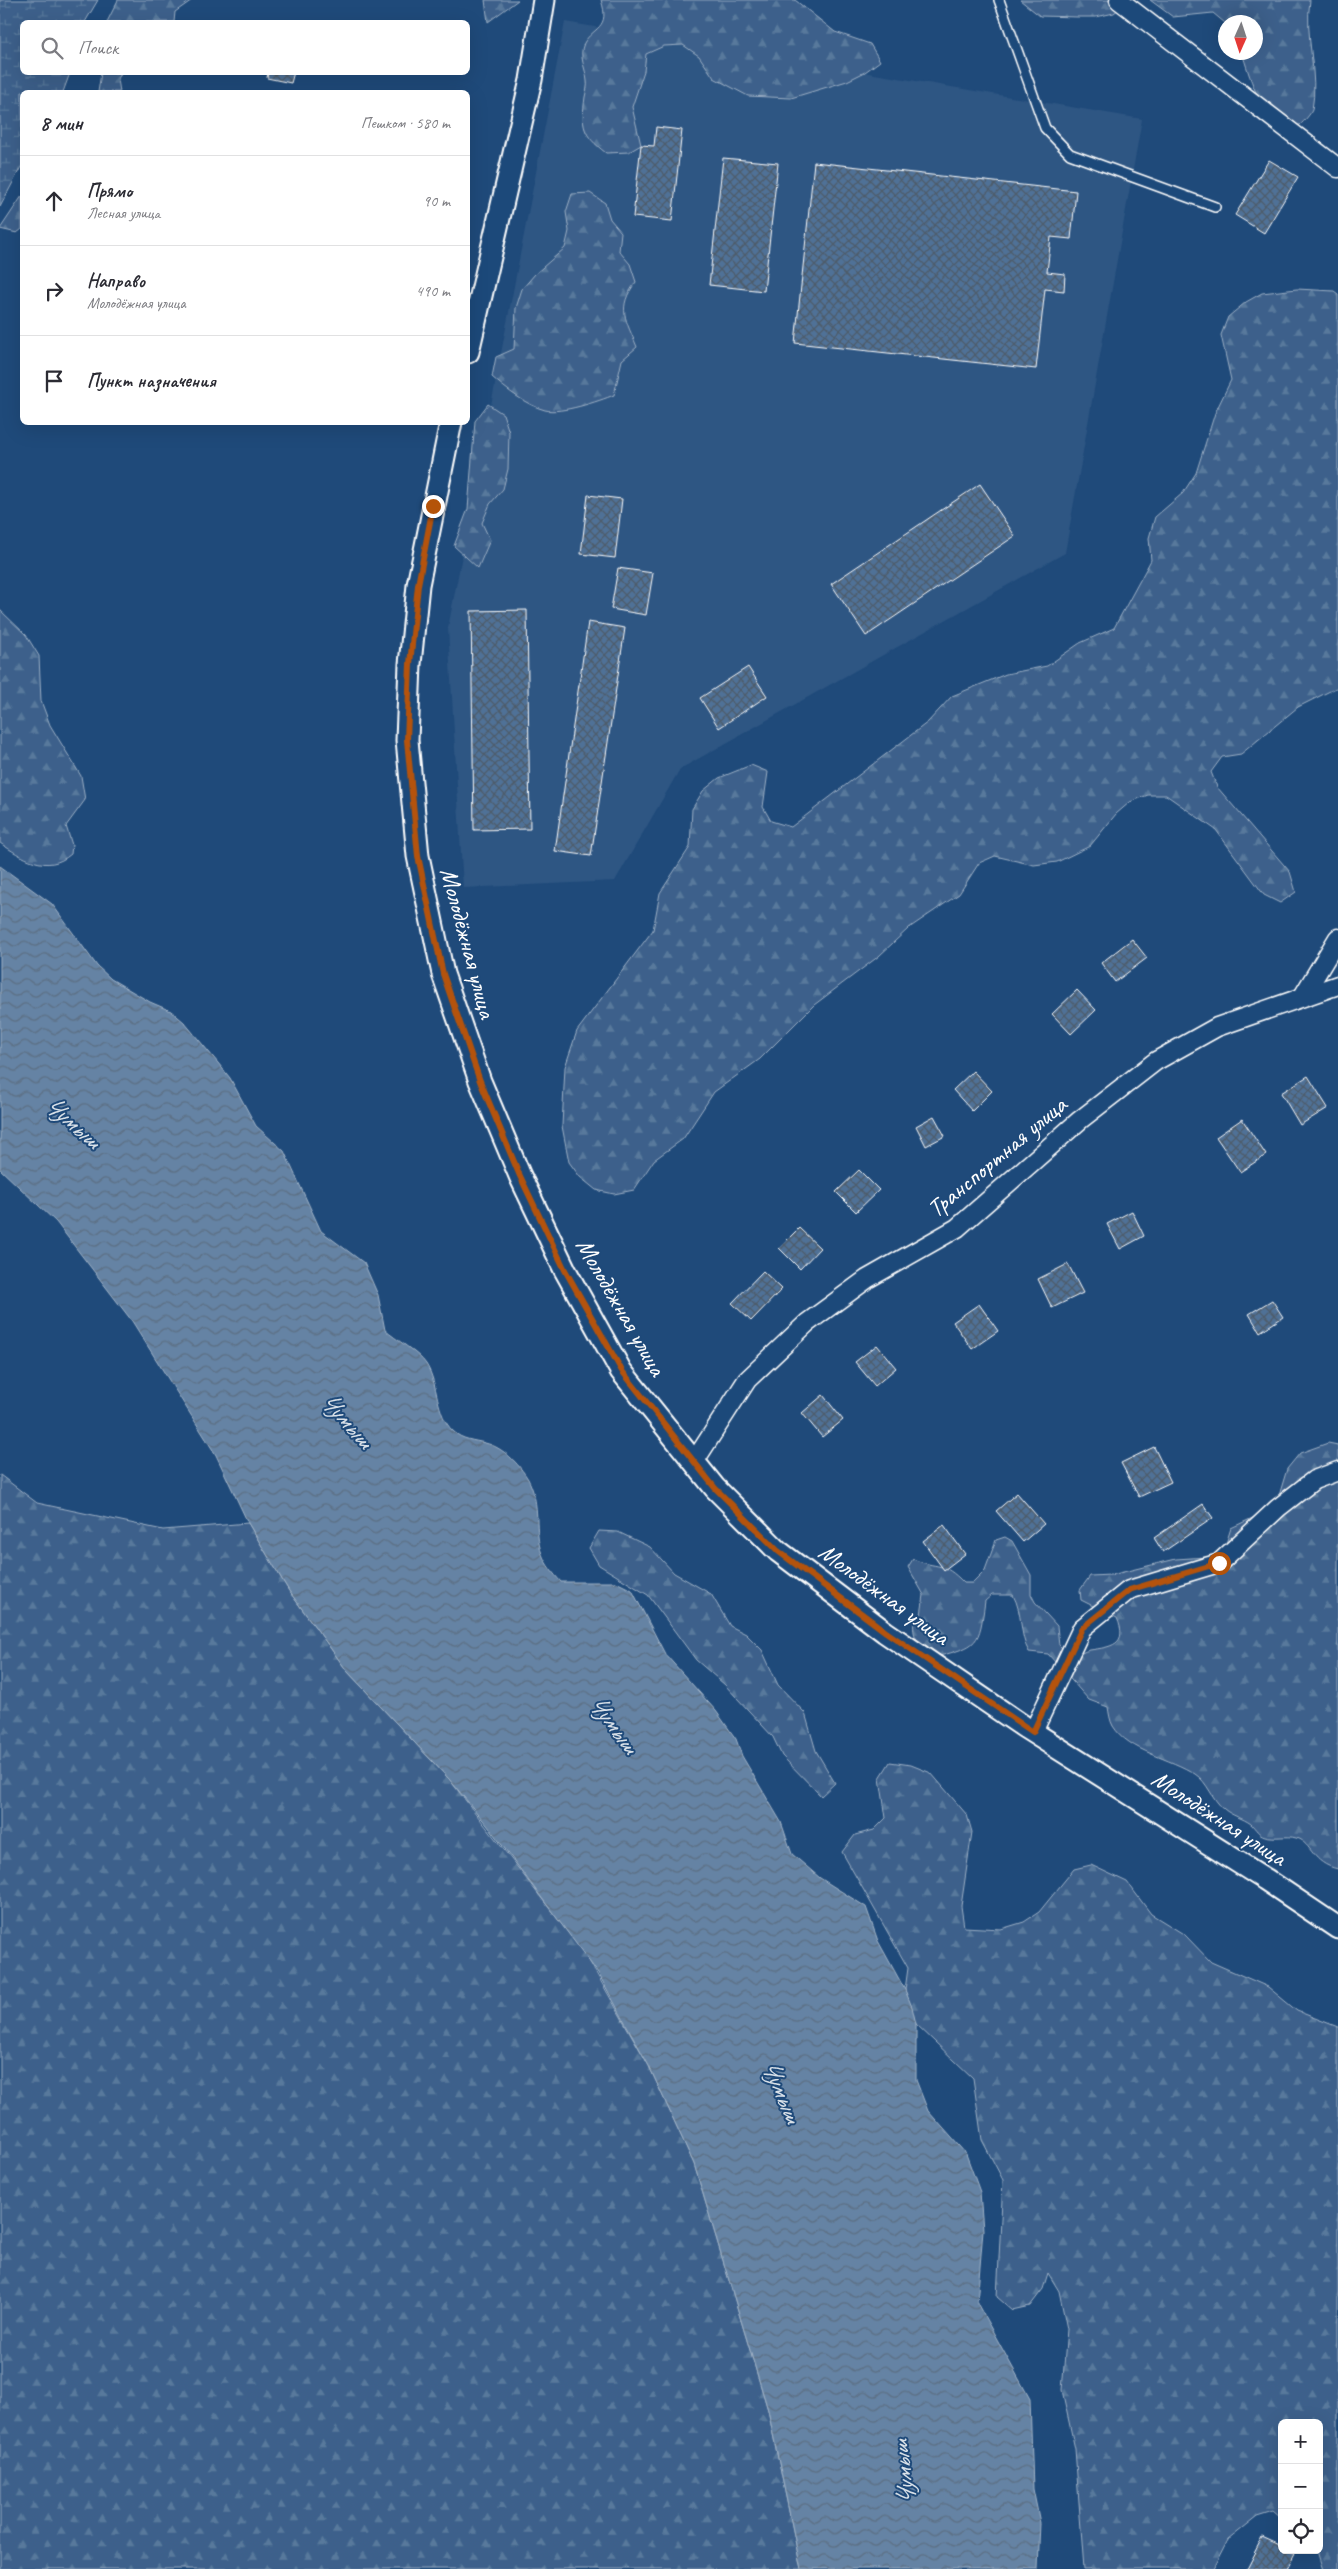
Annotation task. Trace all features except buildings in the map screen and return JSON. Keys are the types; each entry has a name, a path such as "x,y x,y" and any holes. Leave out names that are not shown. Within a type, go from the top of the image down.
{"street":[{"path":"470,343 531,80 544,0"},
{"path":"1119,0 1338,168"},
{"name":"Молодёжная улица","path":"450,425 418,585 410,664 407,740 418,856 430,921 443,974 480,1081 520,1176 565,1270 622,1371 715,1488 778,1551 886,1632 1033,1732 1265,1879 1338,1928"},
{"path":"1302,996 1338,938"},
{"name":"Транспортная улица","path":"694,1462 747,1380 807,1323 867,1279 957,1228 1080,1120 1156,1062 1217,1027 1338,985"},
{"path":"1033,1732 1082,1628 1129,1590 1219,1563 1285,1503 1314,1480 1338,1471"}],"lane":[{"path":"999,0 1046,128 1070,154 1214,207"}],"shaded area":[{"path":"565,22 1142,119 1065,553 680,769 615,881 463,888 448,628"}],"green space":[{"path":"0,0 98,0 86,20 20,20 20,75 69,75 64,90 20,90 20,169 0,207"},
{"path":"118,0 192,0 175,12 174,20 108,20"},
{"path":"485,0 518,0 488,22"},
{"path":"601,0 795,0 835,32 870,44 880,61 865,72 847,81 791,98 748,96 714,78 699,56 683,45 664,46 646,54 644,71 632,107 641,145 629,152 606,153 588,135 583,116 587,83 582,48 588,38 600,26 604,17"},
{"path":"1020,0 1130,0 1114,13 1096,17 1078,17 1040,16"},
{"path":"1150,0 1310,0 1309,27 1314,96 1310,114 1300,125 1285,125 1273,118 1256,92 1244,60 1263,60 1263,15 1218,15 1218,17 1213,13 1173,17"},
{"path":"101,75 120,75 118,79 120,90 98,90"},
{"path":"590,193 605,203 610,219 621,232 619,251 630,264 636,282 626,299 625,314 637,347 622,360 614,395 570,409 545,410 524,401 492,377 496,357 514,349 516,308 522,289 535,274 565,248 569,231 566,212 572,194"},
{"path":"20,199 20,231 17,233 0,229"},
{"path":"1297,289 1334,291 1338,294 1338,687 1298,707 1241,754 1222,757 1211,772 1217,787 1290,872 1296,892 1280,903 1264,895 1216,830 1166,795 1148,795 1130,802 1116,814 1090,846 1057,862 1034,865 995,856 979,863 959,894 909,928 879,956 814,1005 760,1059 714,1092 683,1139 654,1160 634,1190 614,1194 596,1190 580,1177 569,1162 562,1126 565,1067 577,1031 653,930 660,893 690,847 692,809 703,791 719,778 751,765 768,772 763,807 771,821 791,827 928,722 952,696 1006,674 1047,666 1080,643 1114,628 1151,560 1149,538 1155,517 1183,493 1196,473 1215,413 1231,380 1221,335 1228,317 1246,302 1262,293"},
{"path":"488,404 503,414 509,432 508,469 503,489 490,504 482,523 490,540 478,568 454,546 468,509 475,421"},
{"path":"0,610 26,635 39,656 41,701 50,725 81,776 85,800 66,826 72,845 71,854 53,863 34,862 0,843"},
{"path":"1328,1443 1338,1445 1338,1869 1322,1862 1302,1841 1296,1838 1269,1837 1261,1834 1251,1824 1224,1809 1195,1774 1140,1748 1120,1735 1112,1724 1108,1707 1089,1700 1048,1654 1029,1652 1013,1595 992,1595 985,1601 978,1635 969,1646 961,1650 936,1657 926,1650 916,1638 914,1621 921,1615 924,1595 908,1567 913,1559 945,1568 964,1583 972,1583 985,1570 996,1540 1005,1537 1012,1541 1031,1575 1031,1594 1035,1602 1057,1626 1059,1645 1072,1658 1081,1653 1111,1646 1116,1643 1121,1634 1117,1618 1081,1600 1080,1590 1090,1576 1111,1575 1176,1559 1222,1556 1231,1528 1261,1514 1278,1499 1287,1469 1300,1453"},
{"path":"0,1475 37,1503 163,1530 248,1523 289,1591 347,1671 449,1779 587,1957 649,2066 694,2164 768,2410 801,2569 0,2569"},
{"path":"599,1531 618,1532 650,1547 674,1573 711,1594 730,1626 746,1634 762,1650 778,1685 805,1713 816,1751 835,1783 821,1796 782,1756 773,1737 725,1685 696,1660 648,1595 599,1565 589,1548"},
{"path":"890,1762 911,1765 931,1773 967,1815 972,1832 961,1906 964,1927 1001,1929 1024,1922 1039,1912 1074,1869 1091,1865 1127,1882 1151,1914 1185,1935 1211,1962 1268,1987 1297,2011 1338,2027 1338,2569 1323,2569 1318,2554 1323,2554 1323,2419 1278,2419 1278,2514 1274,2511 1258,2516 1228,2540 1213,2569 1084,2569 1075,2449 1062,2390 1067,2329 1059,2291 1048,2273 1043,2289 1030,2306 1012,2310 997,2297 1003,2180 982,2140 973,2078 916,2024 905,1990 908,1968 842,1852 855,1835 874,1830 886,1818 880,1778"}],"water":[{"name":"Чумыш","path":"0,866 52,904 97,966 111,979 150,1002 171,1011 184,1022 230,1078 256,1126 284,1151 321,1231 364,1263 378,1295 385,1330 413,1351 426,1364 447,1424 460,1436 498,1448 510,1457 524,1473 535,1499 539,1545 544,1558 553,1572 561,1582 616,1582 632,1590 665,1654 716,1711 736,1739 742,1756 781,1822 792,1854 820,1878 866,1907 878,1941 905,1990 912,2007 916,2024 916,2080 928,2111 966,2154 980,2192 983,2230 977,2303 1030,2399 1033,2489 1040,2523 1038,2569 801,2569 768,2410 694,2164 649,2066 598,1973 487,1825 449,1779 347,1671 289,1591 248,1523 216,1455 132,1321 56,1222 0,1169"}],"route":[{"path":"433,506 413,622 407,740 418,856 430,921 443,974 480,1081 520,1176 565,1270 622,1371 715,1488 778,1551 886,1632 1033,1732 1082,1628 1129,1590 1175,1578 1219,1563"}]}
